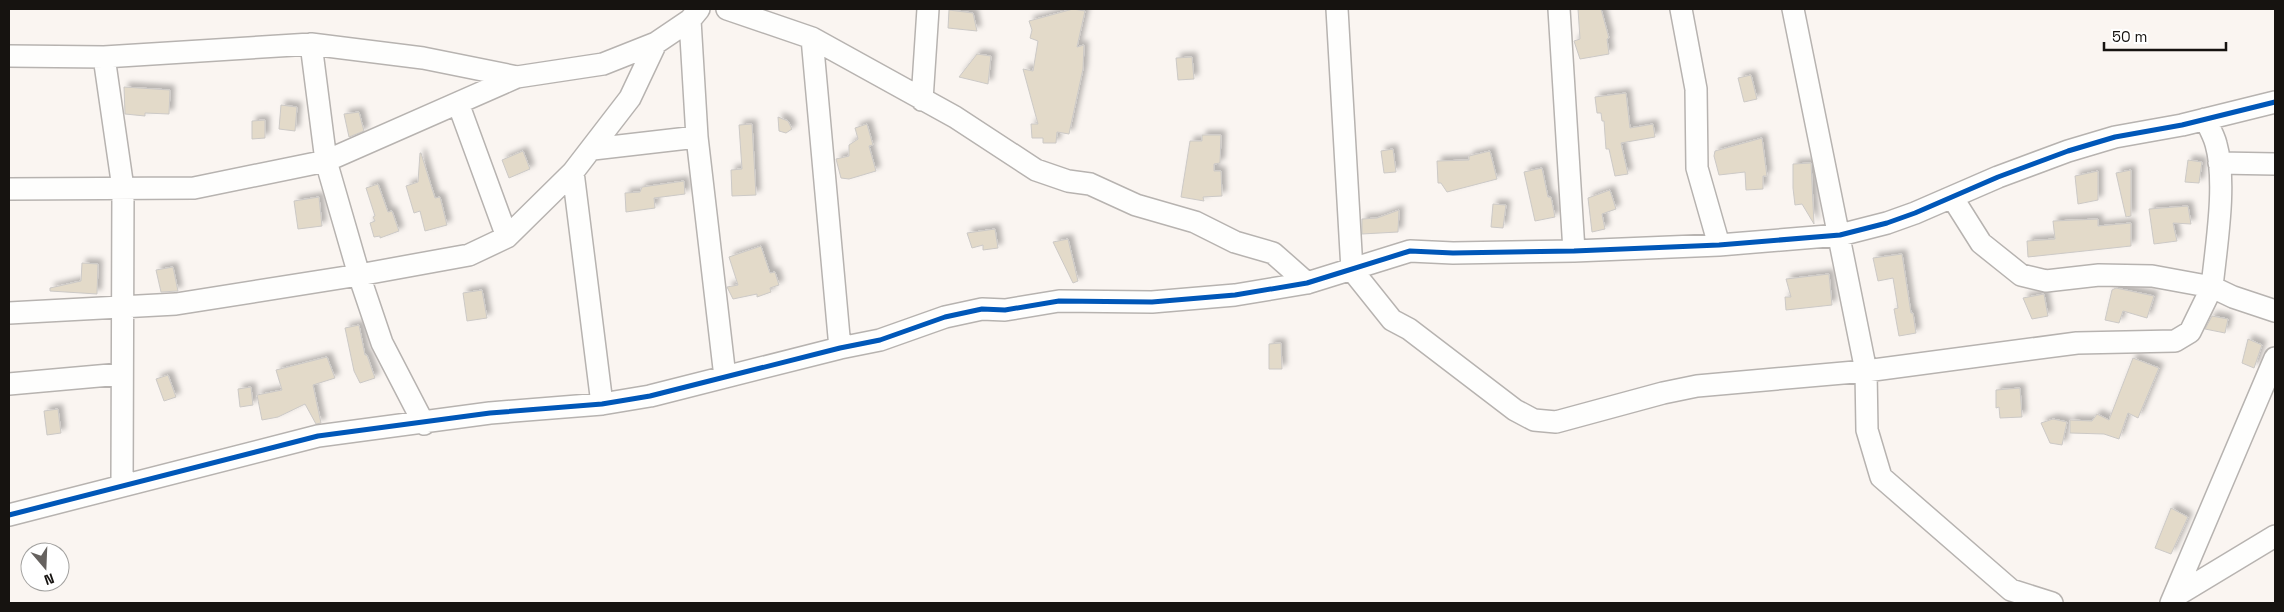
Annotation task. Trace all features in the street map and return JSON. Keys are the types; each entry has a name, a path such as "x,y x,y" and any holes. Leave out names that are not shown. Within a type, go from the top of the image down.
{"street":[{"path":"727,9 812,38 955,117 1036,170 1068,181 1090,184 1136,205 1195,222 1235,242 1273,253 1307,283"},
{"path":"922,100 928,9"},
{"path":"1337,9 1352,270 1392,320 1409,329 1515,410 1534,420 1564,421 1663,393 1697,386 1866,371 2077,343 2176,341 2190,332 2212,287 2219,206 2219,163 2216,143 2205,119"},
{"path":"1559,9 1574,251"},
{"path":"1682,9 1696,90 1697,168 1719,245"},
{"path":"1793,9 1866,371 1867,430 1880,477 2011,590 2052,603"},
{"path":"9,189 194,188 326,161 517,77 603,64 656,43 695,15"},
{"path":"695,15 697,137 725,377"},
{"path":"812,38 840,348"},
{"path":"9,313 176,304 359,275 469,255 507,237 573,172 593,149 630,98 656,43"},
{"path":"9,56 104,57 310,44 423,58 517,77"},
{"path":"310,44 326,161 359,275 382,344 424,424"},
{"path":"104,57 123,188 122,485"},
{"path":"9,515 318,436 424,424 490,413 602,404 650,396 840,348 880,340 945,317 982,309 1005,310 1059,301 1152,302 1188,300 1307,283 1410,251 1453,253 1574,251 1719,245 1840,235 1887,223 2014,170 2068,151 2115,137 2205,119 2275,102"},
{"path":"458,103 507,237"},
{"path":"593,149 697,137"},
{"path":"2219,163 2275,164"},
{"path":"573,172 602,404"},
{"path":"1952,197 1982,243 2021,275 2046,281 2099,275 2152,276 2212,287 2233,297 2275,311"},
{"path":"2172,600 2275,358"},
{"path":"9,384 121,374"},
{"path":"2172,600 2275,536"}],"building":[{"path":"1073,9 1085,11 1077,47 1084,45 1083,69 1069,134 1057,132 1056,143 1043,143 1043,138 1032,138 1031,124 1038,124 1023,69 1033,71 1038,41 1030,38 1032,30 1029,21"},
{"path":"1578,9 1601,9 1609,38 1607,39 1609,54 1580,59 1574,41 1580,39"},
{"path":"949,10 973,13 977,31 948,28"},
{"path":"977,54 991,56 988,84 959,77"},
{"path":"1192,57 1194,79 1178,80 1176,58"},
{"path":"1751,75 1757,99 1744,102 1738,78"},
{"path":"124,87 170,90 169,114 145,113 145,116 125,114"},
{"path":"1626,93 1630,128 1653,124 1655,137 1621,143 1628,174 1615,176 1609,149 1606,149 1604,121 1602,121 1601,113 1597,113 1595,97"},
{"path":"281,105 297,107 295,131 279,129"},
{"path":"359,112 364,131 349,137 344,114"},
{"path":"778,117 788,121 792,129 786,133 779,131"},
{"path":"265,120 265,138 252,139 252,121"},
{"path":"752,124 756,195 732,196 731,170 742,169 739,125"},
{"path":"867,124 873,145 869,146 876,171 849,179 841,178 836,159 849,156 849,145 858,139 855,128"},
{"path":"1202,135 1221,135 1220,163 1214,164 1214,171 1221,171 1222,196 1203,197 1204,201 1181,197 1190,141 1202,141"},
{"path":"1762,138 1767,176 1763,176 1763,189 1746,190 1745,172 1719,175 1714,156 1715,151"},
{"path":"1393,149 1396,172 1384,173 1381,151"},
{"path":"523,151 530,169 509,178 502,160"},
{"path":"1490,151 1497,179 1447,192 1441,183 1438,183 1437,161 1469,160 1469,156"},
{"path":"420,153 435,198 440,197 447,225 425,231 420,211 414,213 406,186 418,182"},
{"path":"2188,160 2202,162 2199,183 2185,182"},
{"path":"1811,163 1814,224 1802,204 1795,205 1793,188 1793,164"},
{"path":"1542,168 1548,197 1551,197 1555,217 1535,221 1524,172"},
{"path":"2131,170 2131,216 2126,217 2116,173"},
{"path":"2098,171 2098,200 2078,204 2075,176"},
{"path":"684,181 685,194 654,198 655,208 626,212 625,193 640,192 642,187"},
{"path":"378,184 388,212 392,211 399,231 380,238 380,236 374,237 370,223 375,221 373,217 375,216 366,188"},
{"path":"1610,190 1616,209 1602,214 1605,229 1592,232 1588,198"},
{"path":"319,197 322,226 298,229 294,201"},
{"path":"1493,204 1506,205 1503,228 1491,227"},
{"path":"2188,206 2191,224 2173,223 2177,241 2154,244 2149,209"},
{"path":"1399,210 1398,232 1362,234 1362,219 1377,218"},
{"path":"2098,219 2098,226 2131,223 2131,246 2028,257 2027,241 2055,239 2053,221"},
{"path":"995,229 998,248 983,250 983,245 972,248 967,233"},
{"path":"1068,239 1078,281 1073,283 1053,242"},
{"path":"761,246 770,273 775,272 779,285 770,288 771,292 757,297 757,294 733,299 727,287 738,285 729,257"},
{"path":"1902,254 1916,333 1899,336 1894,309 1898,308 1893,278 1878,281 1873,258"},
{"path":"82,263 98,264 97,294 50,291 50,288 81,281"},
{"path":"173,267 178,291 161,292 156,270"},
{"path":"1829,274 1832,305 1786,310 1785,297 1791,297 1786,279"},
{"path":"2116,288 2154,296 2147,318 2123,311 2119,323 2105,320 2112,290"},
{"path":"482,290 487,318 467,321 463,293"},
{"path":"2044,294 2048,316 2032,319 2023,298"},
{"path":"2212,316 2228,319 2225,333 2205,329"},
{"path":"359,325 365,355 367,355 375,378 360,383 354,371 345,328"},
{"path":"2248,339 2262,345 2254,368 2242,363"},
{"path":"1281,343 1282,369 1269,369 1269,344"},
{"path":"327,357 335,378 313,385 321,423 316,424 305,404 278,417 262,420 257,395 282,390 276,370"},
{"path":"2133,358 2159,368 2138,418 2128,413 2119,439 2104,434 2070,433 2070,420 2092,421 2097,414 2109,420"},
{"path":"168,375 176,397 164,401 156,379"},
{"path":"251,387 253,405 240,407 238,389"},
{"path":"2020,388 2022,417 2000,418 1999,407 1996,408 1996,390"},
{"path":"58,409 61,433 47,435 44,411"},
{"path":"2053,419 2067,422 2062,445 2050,443 2041,423"},
{"path":"2171,508 2188,517 2171,554 2155,548"}],"cycle path":[{"path":"9,515 318,436 490,413 602,404 650,396 840,348 880,340 945,317 982,309 1005,310 1059,301 1152,302 1235,295 1307,283 1410,251 1453,253 1574,251 1719,245 1840,235 1887,223 1915,213 1998,177 2068,151 2115,137 2182,125 2275,102"}]}
